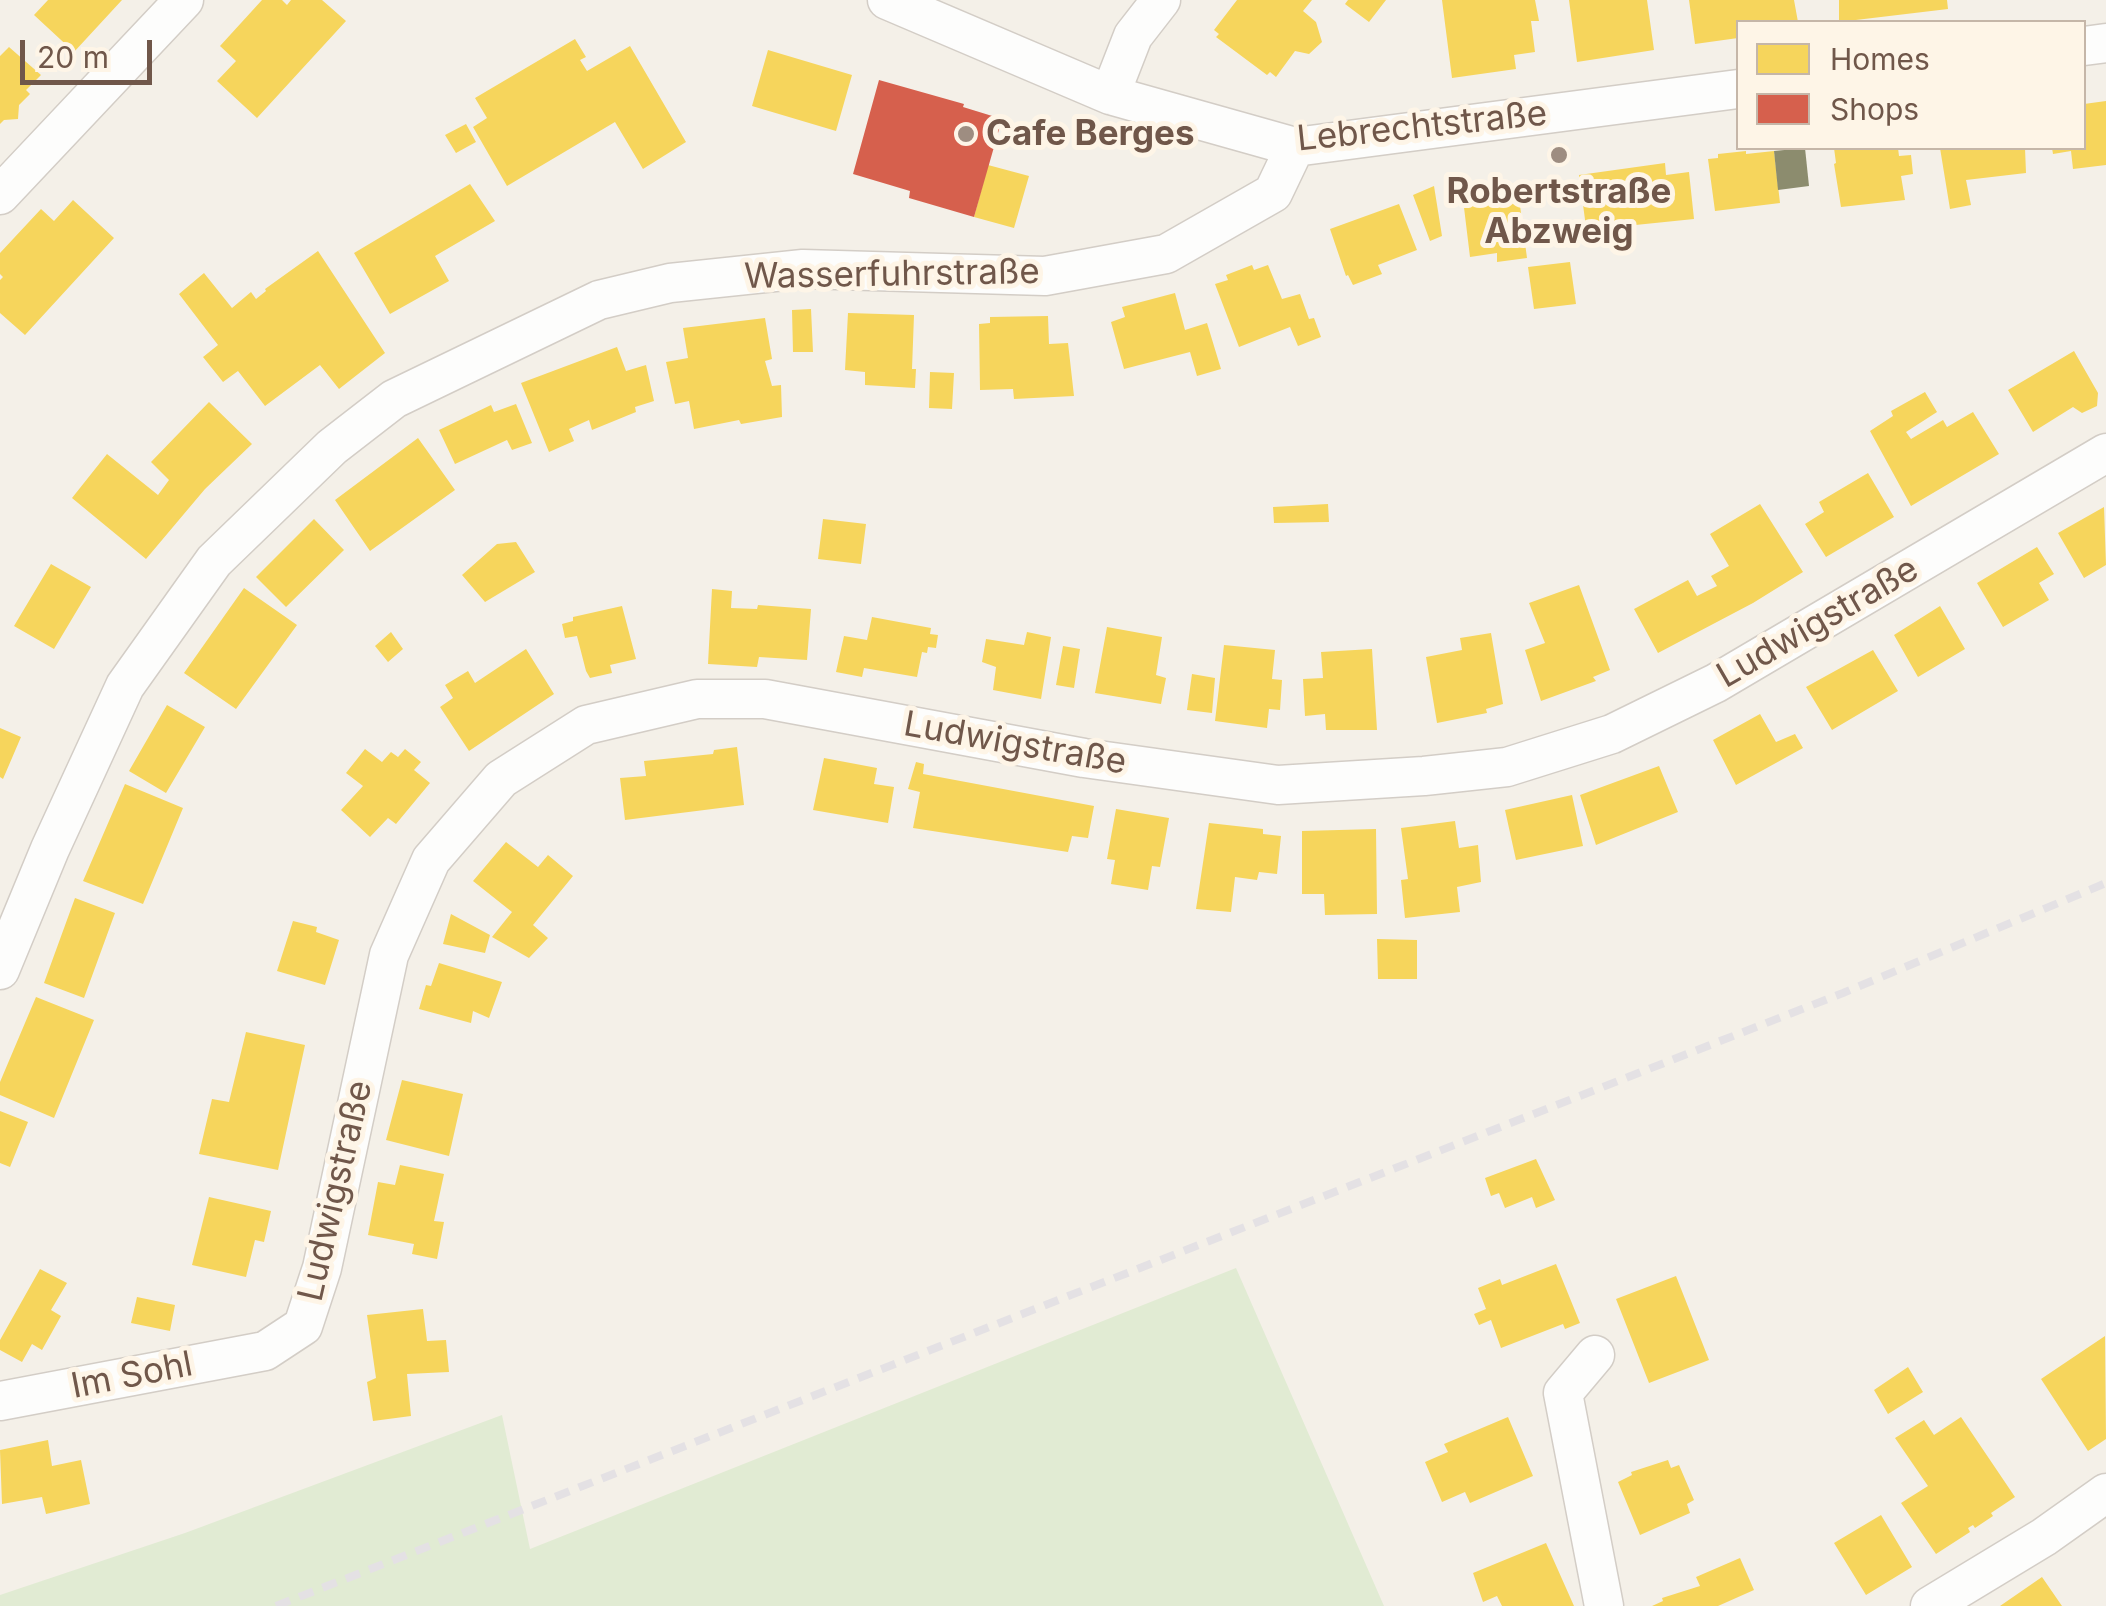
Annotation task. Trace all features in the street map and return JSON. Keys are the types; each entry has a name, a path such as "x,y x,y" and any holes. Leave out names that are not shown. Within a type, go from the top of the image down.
{"street":[{"path":"0,195 184,0"},
{"name":"Lebrechtstraße","path":"888,0 1110,95 1295,147 1736,89"},
{"path":"1110,95 1132,36 1161,0"},
{"name":"Wasserfuhrstraße","path":"0,970 124,686 214,560 332,447 394,399 599,300 670,284 803,269 1045,276 1166,254 1272,194 1295,147"},
{"name":"Ludwigstraße","path":"265,1351 303,1326 322,1268 389,955 431,860 501,779 586,725 697,699 765,698 1084,758 1278,785 1424,776 1507,766 1612,734 1716,683 2106,453"},
{"name":"Im Sohl","path":"0,1401 265,1351"},
{"path":"1595,1355 1563,1393 1604,1606"},
{"path":"1930,1606 2044,1537 2106,1493"}],"green space":[{"path":"1236,1268 1384,1606 0,1606 0,1595 185,1533 502,1415 530,1549"}],"building: Homes":[{"path":"48,0 122,0 74,52 34,15"},
{"path":"262,0 282,0 287,5 291,0 322,0 346,21 257,118 217,81 236,61 220,46"},
{"path":"1237,0 1312,0 1303,11 1316,22 1322,42 1309,54 1295,51 1276,77 1270,72 1267,75 1216,37 1219,34 1214,30"},
{"path":"1348,0 1386,0 1369,22 1345,4"},
{"path":"1442,0 1535,0 1539,21 1531,21 1535,52 1514,55 1516,69 1452,78"},
{"path":"1569,0 1647,0 1654,50 1577,62"},
{"path":"1689,0 1794,0 1798,20 1736,20 1736,38 1695,44"},
{"path":"1839,0 1947,0 1948,9 1839,20"},
{"path":"575,39 586,57 580,60 587,71 630,46 686,142 643,169 615,122 507,186 473,127 487,118 475,98"},
{"path":"9,47 41,75 26,90 30,94 19,105 18,119 0,124 0,56"},
{"path":"768,50 852,75 836,131 752,106"},
{"path":"2106,101 2106,165 2073,169 2071,151 2053,154 2052,150 2086,150 2086,104"},
{"path":"466,124 476,142 456,153 445,135"},
{"path":"1834,150 1898,150 1899,156 1911,155 1913,174 1901,176 1905,200 1841,207"},
{"path":"1940,150 2025,150 2026,173 1966,180 1971,205 1950,209"},
{"path":"1746,151 1774,151 1780,203 1715,211 1708,159"},
{"path":"1665,163 1666,175 1689,172 1694,219 1616,227 1617,238 1588,242 1579,175"},
{"path":"988,165 1029,176 1014,228 974,217"},
{"path":"1517,183 1527,258 1497,262 1497,253 1470,257 1462,191"},
{"path":"470,184 495,221 435,256 449,281 390,314 354,253"},
{"path":"1434,186 1442,236 1430,241 1413,195"},
{"path":"73,200 114,238 25,335 0,313 0,253 41,209 54,221"},
{"path":"1399,204 1417,250 1378,265 1382,274 1353,285 1346,276 1330,229"},
{"path":"318,251 385,353 339,389 320,365 265,406 238,371 223,382 203,357 218,345 179,294 204,273 232,308 251,292 256,299"},
{"path":"1570,262 1576,304 1534,309 1528,267"},
{"path":"1252,265 1254,270 1268,265 1282,299 1300,294 1321,337 1298,346 1290,327 1239,347 1215,284"},
{"path":"1175,293 1185,330 1207,323 1221,369 1197,376 1190,352 1124,369 1111,322 1125,317 1122,307"},
{"path":"811,309 813,352 793,352 792,310"},
{"path":"848,313 914,315 915,388 865,385 865,372 845,370"},
{"path":"1048,316 1049,344 1068,343 1074,396 1014,399 1013,389 980,390 979,324 990,323 990,317"},
{"path":"765,318 772,359 765,361 772,386 781,385 782,417 694,429 689,401 675,404 666,362 688,358 683,328"},
{"path":"617,347 626,371 646,365 654,401 592,430 589,420 569,429 574,441 549,452 521,383"},
{"path":"2074,351 2098,393 2097,406 2082,413 2073,407 2033,432 2008,390"},
{"path":"930,372 954,373 952,409 929,408"},
{"path":"1925,392 1937,412 1906,432 1911,439 1943,420 1947,427 1973,412 1999,454 1911,506 1870,431 1893,416 1891,411"},
{"path":"209,402 252,444 205,489 146,559 72,498 107,454 158,495 169,480 151,462"},
{"path":"516,404 532,443 512,450 507,440 455,464 439,430 491,405 494,412"},
{"path":"418,438 455,490 370,551 335,500"},
{"path":"1868,473 1894,517 1826,557 1805,524 1824,512 1819,502"},
{"path":"1328,504 1329,522 1274,523 1273,507"},
{"path":"1760,504 1803,572 1658,653 1634,609 1688,580 1697,596 1717,586 1711,576 1729,566 1710,534"},
{"path":"2104,507 2106,565 2084,578 2058,533"},
{"path":"314,519 344,550 286,607 256,577"},
{"path":"823,519 866,524 861,564 818,559"},
{"path":"516,542 535,572 485,602 462,575 497,544"},
{"path":"2037,547 2054,574 2039,583 2049,600 2003,627 1977,583"},
{"path":"51,564 91,587 54,649 14,626"},
{"path":"1579,585 1610,670 1593,677 1596,681 1541,701 1525,650 1545,643 1529,603"},
{"path":"244,588 297,625 236,709 184,673"},
{"path":"712,589 732,591 731,608 757,609 758,605 811,609 807,660 759,657 757,667 708,664"},
{"path":"622,606 636,659 610,665 612,673 590,678 577,636 565,638 562,624 573,621 573,617"},
{"path":"1940,606 1965,649 1918,677 1894,635"},
{"path":"872,617 931,628 930,634 938,635 936,648 928,647 927,653 922,652 917,677 864,668 862,677 836,672 844,636 867,640"},
{"path":"1107,627 1162,637 1156,675 1166,678 1161,704 1095,693"},
{"path":"391,632 403,649 388,662 375,646"},
{"path":"1027,632 1051,637 1041,699 993,690 996,667 982,662 986,639 1024,645"},
{"path":"1491,633 1503,704 1486,709 1487,713 1437,723 1426,657 1462,650 1460,638"},
{"path":"1224,645 1275,650 1272,679 1282,680 1280,710 1269,709 1267,728 1215,721"},
{"path":"1063,646 1080,649 1074,688 1056,685"},
{"path":"526,649 554,694 469,751 440,707 453,698 445,685 468,671 475,683"},
{"path":"1372,649 1377,730 1326,730 1325,714 1305,716 1303,679 1323,678 1321,652"},
{"path":"1873,650 1898,691 1832,730 1806,687"},
{"path":"1192,674 1215,678 1212,713 1187,710"},
{"path":"167,705 205,727 166,793 129,771"},
{"path":"1760,714 1776,742 1795,734 1803,748 1736,785 1713,740"},
{"path":"0,728 21,737 3,779 0,777"},
{"path":"737,747 744,805 625,820 620,778 646,776 644,761 713,754 714,750"},
{"path":"365,749 382,762 391,752 398,757 405,749 421,762 414,770 430,783 396,824 388,818 370,837 341,810 363,786 346,773"},
{"path":"824,758 877,768 874,784 894,787 888,823 813,810"},
{"path":"916,762 924,764 923,774 1094,806 1088,838 1072,836 1068,852 913,828 920,792 908,789"},
{"path":"1659,766 1678,812 1596,845 1580,795"},
{"path":"125,784 183,808 143,904 83,881"},
{"path":"1572,795 1583,846 1516,860 1505,810"},
{"path":"1116,809 1169,818 1160,867 1152,866 1148,890 1111,884 1115,860 1107,859"},
{"path":"1455,821 1459,848 1478,845 1481,882 1457,887 1460,912 1405,918 1401,880 1408,879 1401,828"},
{"path":"1209,823 1263,829 1263,834 1281,836 1277,874 1259,872 1257,880 1235,877 1231,912 1196,909"},
{"path":"1376,829 1377,914 1325,915 1324,894 1302,894 1302,831"},
{"path":"506,842 538,867 548,855 573,876 533,925 548,938 529,958 492,937 512,912 473,881"},
{"path":"75,898 115,913 84,998 44,983"},
{"path":"451,914 490,935 485,953 443,944"},
{"path":"293,921 317,927 316,932 339,940 325,985 277,971"},
{"path":"1377,939 1417,940 1417,979 1378,979"},
{"path":"439,963 502,982 489,1018 473,1011 471,1023 419,1009 426,985 431,986"},
{"path":"36,997 94,1020 54,1118 0,1095 0,1082"},
{"path":"246,1032 305,1045 278,1170 199,1154 212,1099 229,1102"},
{"path":"402,1080 463,1094 449,1156 386,1140"},
{"path":"0,1111 28,1122 10,1167 0,1163"},
{"path":"1536,1159 1555,1200 1536,1208 1532,1197 1505,1208 1499,1193 1491,1196 1485,1178"},
{"path":"400,1165 444,1174 434,1221 444,1222 437,1259 412,1254 414,1244 368,1235 378,1182 395,1185"},
{"path":"209,1197 271,1211 264,1242 255,1240 246,1277 192,1265"},
{"path":"1556,1264 1580,1323 1565,1329 1563,1324 1501,1348 1491,1320 1479,1325 1474,1314 1486,1309 1478,1288 1500,1279 1502,1285"},
{"path":"40,1269 67,1283 51,1310 61,1316 42,1350 32,1344 22,1362 0,1350 0,1340"},
{"path":"1676,1276 1709,1360 1649,1383 1616,1299"},
{"path":"137,1297 175,1305 170,1331 131,1323"},
{"path":"423,1309 427,1341 446,1340 449,1372 407,1374 411,1416 373,1421 367,1382 376,1378 367,1315"},
{"path":"2105,1336 2106,1439 2088,1451 2041,1379"},
{"path":"1908,1367 1923,1392 1888,1414 1874,1390"},
{"path":"1508,1417 1533,1476 1470,1503 1465,1492 1442,1502 1425,1462 1448,1452 1444,1444"},
{"path":"1961,1417 2015,1497 1936,1554 1901,1503 1928,1486 1895,1438 1924,1420 1934,1435"},
{"path":"48,1440 52,1466 81,1460 90,1504 46,1514 42,1497 2,1504 0,1450"},
{"path":"1668,1460 1671,1468 1679,1465 1694,1500 1687,1504 1690,1513 1640,1535 1618,1482 1631,1472"},
{"path":"1881,1515 1912,1567 1866,1595 1834,1543"},
{"path":"1546,1543 1574,1606 1502,1606 1497,1596 1483,1602 1473,1573"},
{"path":"1740,1558 1754,1590 1718,1606 1652,1606 1662,1598 1700,1586 1696,1577"},
{"path":"2042,1577 2062,1606 2000,1606"}],"building: Shops":[{"path":"879,80 1002,119 974,217 909,198 910,191 853,174"}],"building: Industry":[{"path":"1805,150 1809,186 1778,190 1774,151"}],"railway":[{"path":"276,1606 1843,993 2106,883"}],"place":[{"name":"Cafe Berges","path":"966,134"},
{"name":"Robertstraße Abzweig","path":"1559,155"}]}
